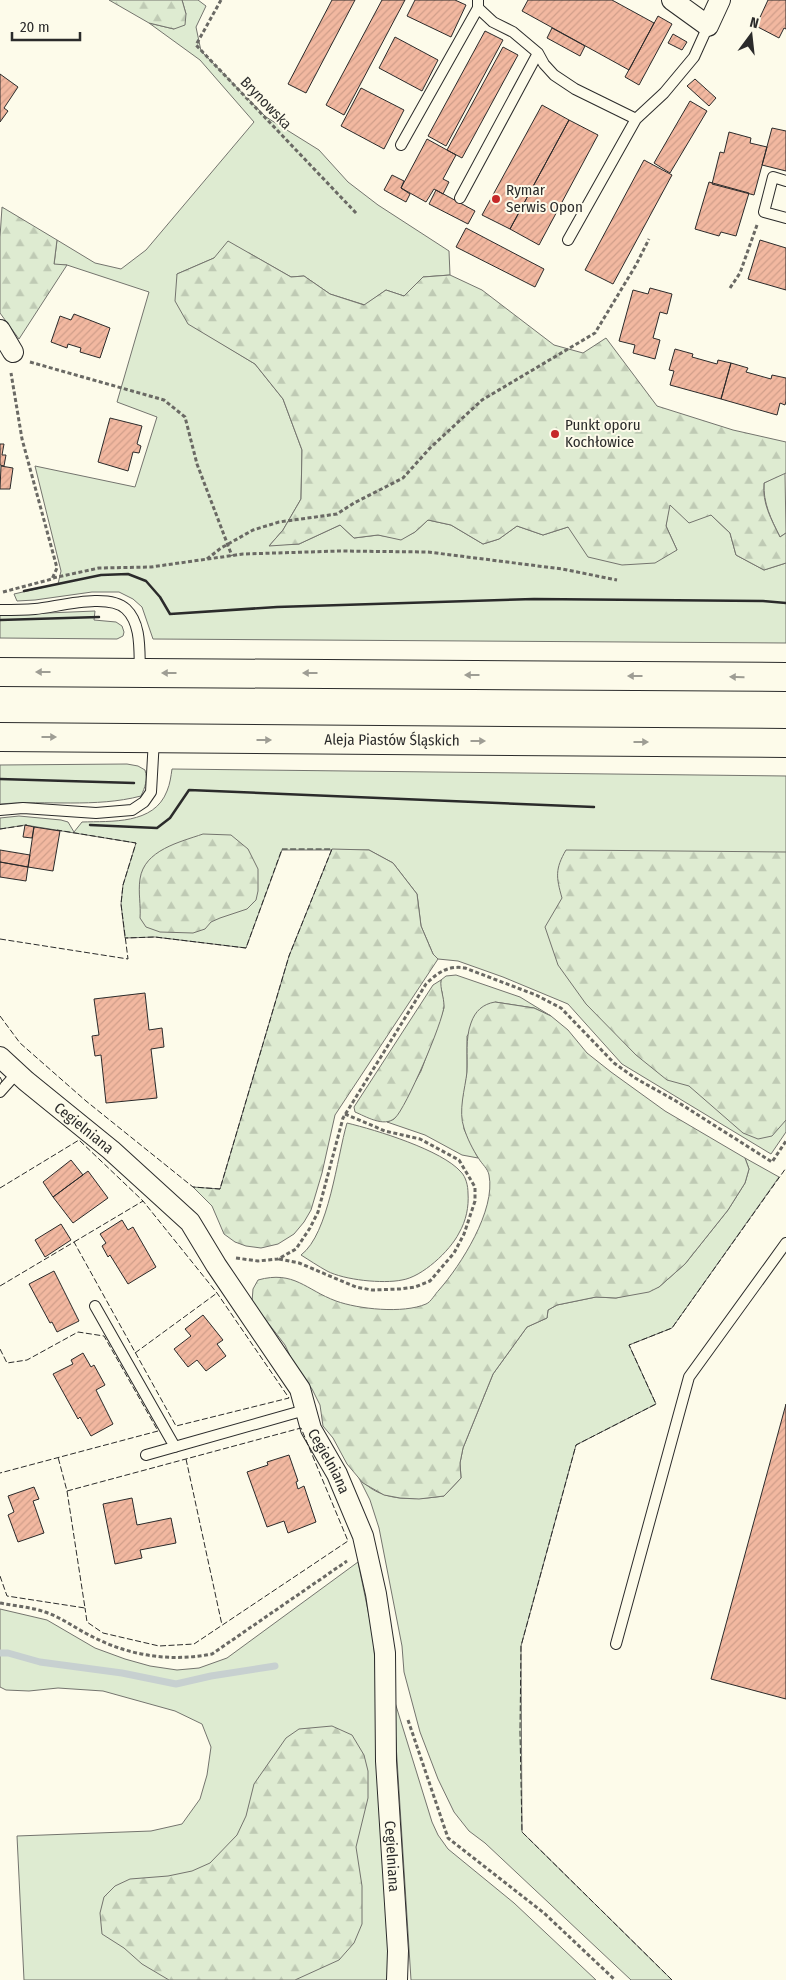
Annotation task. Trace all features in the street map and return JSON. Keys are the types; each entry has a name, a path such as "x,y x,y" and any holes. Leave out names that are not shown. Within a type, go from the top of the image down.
{"highway":[{"path":"0,672 786,677"},
{"name":"Aleja Piastów Śląskich","path":"0,737 786,743"}],"street":[{"path":"672,0 708,26 720,0"},
{"path":"0,330 13,352"},
{"name":"Cegielniana","path":"0,1057 112,1150 190,1222 300,1389 311,1429 336,1474 363,1536 376,1594 385,1653 386,1761 398,1951 397,1980"}],"lane":[{"path":"401,145 478,4 493,22 512,32 538,53 544,64 554,75 576,89 636,119"},
{"path":"568,240 636,119 664,93 694,57 708,26"},
{"path":"460,198 538,53"},
{"path":"786,181 773,177 764,212 786,218"},
{"path":"0,610 34,609 93,601 114,604 126,609 133,620 139,636 140,673"},
{"path":"0,810 23,808 96,813 132,810 144,802 151,792 154,738"},
{"path":"0,1092 17,1073"},
{"path":"616,1644 689,1377 786,1243"},
{"path":"95,1306 175,1447"},
{"path":"146,1455 305,1410"}],"path":[{"name":"Brynowska","path":"222,0 196,45 356,214"},
{"path":"730,288 740,273 764,212"},
{"path":"207,559 253,530 279,522 337,514 354,503 403,478 430,448 482,400 595,333 628,279 649,239"},
{"path":"52,579 57,568 22,439 10,365 13,352 35,364 164,400 185,417 197,464 232,556"},
{"path":"0,594 16,588 99,568 151,567 232,556 340,552 428,552 562,569 617,580"},
{"path":"278,1259 296,1250 318,1212 345,1114 426,984 436,974 455,966 465,968 527,992 561,1008 614,1063 635,1078 676,1101 772,1162 786,1141"},
{"path":"210,1255 258,1261 278,1259 299,1263 356,1287 372,1290 415,1287 430,1281 454,1253 464,1234 475,1201 476,1187 460,1160 420,1140 386,1131 345,1114"},
{"path":"0,1603 43,1611 60,1618 92,1637 120,1648 168,1659 191,1658 212,1654 366,1548"},
{"path":"407,1718 448,1838 544,1913 615,1980"}],"green space":[{"path":"109,0 182,0 186,14 185,25 174,29 149,23"},
{"path":"182,0 198,0 206,6 196,27 201,51 266,117 319,150 348,182 378,205 449,251 450,275 423,277 404,296 386,290 365,305 330,294 304,276 291,277 249,253 214,258 177,274 188,323 255,364 283,399 302,450 301,499 283,530 270,545 299,544 340,525 354,538 378,535 401,539 415,532 428,520 451,525 483,544 499,539 517,526 543,535 568,527 677,550 666,526 669,505 711,515 730,533 736,555 764,570 786,563 786,643 153,639 142,607 133,599 119,592 92,592 17,601 14,594 58,584 61,571 35,466 135,487 157,417 117,402 149,292 67,265 54,265 57,240 95,263 121,269 146,250 254,122 200,60 149,23 174,29 186,14"},
{"path":"2,207 57,240 54,264 67,265 19,339 0,313"},
{"path":"228,241 291,277 304,276 330,294 364,305 386,290 404,296 423,277 450,275 482,290 554,345 583,353 606,338 657,406 733,430 786,442 786,473 764,483 764,497 773,524 780,537 786,533 786,563 764,570 736,555 730,533 711,515 689,523 670,505 666,526 677,550 655,563 622,565 588,557 568,527 543,535 517,526 499,539 483,544 451,525 428,520 415,532 401,540 378,535 354,538 340,525 299,544 269,546 283,530 301,499 302,450 283,399 255,364 188,324 175,301 177,274 214,258"},
{"path":"785,472 786,533 780,537 766,504 764,483"},
{"path":"95,611 94,620 116,622 122,626 123,636 117,639 0,638 0,615"},
{"path":"127,764 138,766 145,770 146,780 141,796 124,800 89,803 0,804 0,765"},
{"path":"172,769 786,776 786,1132 771,1154 622,1064 568,1004 458,961 438,959 433,954 421,926 417,894 393,863 369,850 282,850 246,948 155,937 125,938 121,904 123,885 136,843 25,825 0,829 0,818 19,816 68,822 74,832 82,822 118,821 142,815 152,810 161,802 168,788"},
{"path":"203,834 231,835 248,849 258,869 256,900 247,909 211,922 205,929 193,933 160,932 146,927 140,918 139,884 143,869 148,861 164,849"},
{"path":"332,849 369,850 393,863 417,894 421,926 433,954 438,959 335,1115 322,1173 311,1210 304,1222 294,1234 278,1244 261,1248 246,1246 235,1242 224,1234 212,1206 193,1187 220,1189 289,956"},
{"path":"566,850 786,852 786,1120 772,1136 758,1139 743,1133 689,1086 667,1080 636,1055 586,1004 558,965 545,927 562,898 558,868"},
{"path":"456,975 520,997 551,1016 534,1008 495,1002 467,1036 467,1074 463,1104 464,1129 478,1158 462,1155 425,1135 387,1122 394,1119 421,1071 444,1008 440,986 441,980 446,976"},
{"path":"441,980 444,1006 442,1015 423,1064 400,1111 395,1118 386,1122 380,1122 355,1112 354,1107 433,985"},
{"path":"495,1002 534,1008 551,1016 568,1030 587,1053 611,1072 665,1111 745,1158 749,1169 745,1183 728,1210 685,1264 659,1287 649,1292 616,1298 596,1297 557,1305 548,1310 547,1318 527,1327 493,1374 463,1448 460,1463 461,1478 444,1496 419,1499 384,1495 363,1483 347,1464 333,1438 323,1426 320,1405 312,1389 292,1360 285,1345 252,1302 253,1289 258,1280 281,1278 291,1279 336,1301 368,1308 405,1309 426,1304 431,1300 466,1252 482,1220 487,1204 490,1189 489,1175 467,1136 462,1121 462,1107 467,1072 468,1035 471,1023 480,1009 487,1004"},
{"path":"347,1123 408,1142 439,1156 452,1164 461,1172 465,1179 468,1190 467,1209 459,1233 449,1248 435,1262 410,1278 385,1282 343,1277 327,1271 301,1255 311,1245 325,1213"},
{"path":"745,1158 779,1177 672,1328 629,1345 656,1404 576,1445 521,1646 522,1832 672,1980 631,1980 485,1843 469,1831 454,1812 438,1779 420,1732 404,1672 402,1646 379,1528 370,1500 358,1476 366,1485 376,1491 397,1498 409,1499 444,1496 461,1478 460,1463 463,1448 493,1374 527,1327 547,1318 548,1310 557,1305 596,1297 616,1298 659,1287 685,1264 728,1210 745,1183 749,1169"},
{"path":"358,1562 373,1635 391,1980 24,1980 17,1836 151,1831 182,1824 200,1799 207,1775 211,1747 202,1724 175,1711 103,1691 58,1688 29,1691 6,1690 0,1687 0,1609 47,1620 95,1648 125,1659 150,1666 177,1670 199,1668 227,1658"},
{"path":"393,1696 432,1822 448,1849 514,1903 596,1980 411,1980"},
{"path":"332,1726 352,1735 364,1755 368,1771 368,1798 356,1847 362,1886 362,1924 354,1943 339,1960 295,1980 169,1980 142,1964 124,1948 102,1934 100,1913 104,1897 115,1886 130,1879 168,1876 192,1871 210,1863 237,1835 246,1816 254,1784 286,1738 299,1729"}],"building":[{"path":"332,0 355,0 306,93 288,84"},
{"path":"382,0 405,0 344,115 326,105"},
{"path":"415,0 455,0 466,5 451,37 407,16"},
{"path":"528,0 612,0 654,23 629,70 522,11"},
{"path":"768,0 786,0 786,29 784,28 779,38 756,26"},
{"path":"658,16 672,24 639,85 625,77"},
{"path":"552,28 585,46 580,56 547,38"},
{"path":"485,31 503,40 446,146 428,136"},
{"path":"673,34 687,42 682,50 668,43"},
{"path":"395,37 438,60 422,91 379,68"},
{"path":"503,47 518,55 462,158 447,150"},
{"path":"0,74 18,87 4,108 8,111 0,122"},
{"path":"695,79 716,98 709,106 687,86"},
{"path":"361,88 404,110 384,149 341,126"},
{"path":"690,101 707,111 670,173 654,163"},
{"path":"542,105 569,120 510,229 482,215"},
{"path":"569,120 598,135 539,245 510,229"},
{"path":"772,128 786,131 786,171 762,165"},
{"path":"729,132 751,138 750,143 767,147 754,195 712,184 720,152 724,153"},
{"path":"427,139 456,155 443,179 449,182 443,194 434,189 426,202 401,188"},
{"path":"644,160 672,175 613,284 585,270"},
{"path":"392,175 404,181 401,188 410,194 406,202 384,190"},
{"path":"709,182 749,193 736,236 721,232 719,236 695,229"},
{"path":"436,190 475,211 468,224 429,204"},
{"path":"466,228 544,269 535,287 456,247"},
{"path":"760,240 786,248 786,290 748,279"},
{"path":"650,288 672,294 667,314 660,312 653,338 660,340 655,359 633,353 635,345 619,341 633,290 648,294"},
{"path":"74,314 110,328 100,358 80,352 81,348 68,344 67,348 51,342 60,316 71,320"},
{"path":"675,349 693,354 692,357 717,364 718,360 731,363 721,399 670,385 674,371 669,370"},
{"path":"731,363 748,368 746,372 771,379 772,375 786,378 786,401 785,405 780,403 777,415 721,399"},
{"path":"110,418 142,426 137,444 141,446 139,453 133,452 128,471 98,462"},
{"path":"0,444 4,444 2,455 6,455 4,466 0,465"},
{"path":"1,466 13,468 10,489 0,489"},
{"path":"25,825 34,827 32,838 23,837"},
{"path":"34,827 60,831 53,871 28,867"},
{"path":"0,850 30,855 28,867 0,862"},
{"path":"0,862 28,867 26,881 0,877"},
{"path":"145,993 149,1030 162,1028 164,1047 151,1049 157,1098 106,1103 101,1055 95,1056 92,1036 99,1035 94,999"},
{"path":"71,1160 83,1175 53,1197 43,1182"},
{"path":"88,1171 108,1198 73,1223 53,1197"},
{"path":"122,1220 128,1230 133,1227 156,1267 128,1284 110,1255 108,1257 102,1246 106,1243 100,1234"},
{"path":"61,1224 71,1240 45,1257 35,1240"},
{"path":"54,1271 79,1321 57,1332 52,1322 50,1323 29,1284"},
{"path":"203,1315 223,1340 217,1344 226,1356 206,1371 197,1360 188,1367 174,1349 191,1336 185,1329"},
{"path":"83,1353 91,1367 94,1365 105,1385 96,1390 113,1424 91,1436 80,1417 78,1419 53,1374 73,1364 71,1360"},
{"path":"786,1404 786,1699 711,1679"},
{"path":"289,1455 298,1481 296,1482 298,1489 304,1486 316,1522 288,1533 284,1521 267,1527 247,1472 268,1465 267,1462"},
{"path":"34,1487 39,1499 33,1501 44,1533 18,1542 8,1515 14,1512 8,1496"},
{"path":"132,1498 137,1525 171,1518 176,1543 140,1550 142,1558 115,1564 103,1504"}],"waterway":[{"path":"0,1653 8,1653 40,1662 122,1673 176,1684 211,1676 275,1666"}],"fence":[{"path":"0,829 27,825"},
{"path":"0,939 128,959 121,904 123,885 136,843 57,830"},
{"path":"0,1016 20,1043 86,1101 193,1187 220,1189 289,956 332,849 282,849 246,948 155,937 125,938"},
{"path":"0,1077 2,1081 0,1085"},
{"path":"0,1188 79,1140 143,1201 217,1293 289,1398 176,1426 74,1242 0,1286"},
{"path":"672,1980 522,1832 521,1646 576,1445 656,1404 629,1345 672,1328 786,1168"},
{"path":"74,1242 143,1201"},
{"path":"135,1353 217,1293"},
{"path":"0,1349 7,1363 27,1360 78,1332 104,1336 158,1431 0,1473"},
{"path":"67,1491 301,1428 348,1541 194,1644 159,1646 103,1633 87,1622 85,1608"},
{"path":"0,1576 7,1596 85,1608 67,1491 58,1457"},
{"path":"186,1459 222,1625"}],"wall":[{"path":"24,591 101,575 128,574 146,581 160,597 170,614 277,607 534,599 763,601 786,603"},
{"path":"0,620 99,617"},
{"path":"0,779 134,783"},
{"path":"90,825 157,828 170,818 189,790 594,807"}],"place":[{"name":"Rymar Serwis Opon","path":"496,199"},
{"name":"Punkt oporu Kochłowice","path":"555,434"}]}
